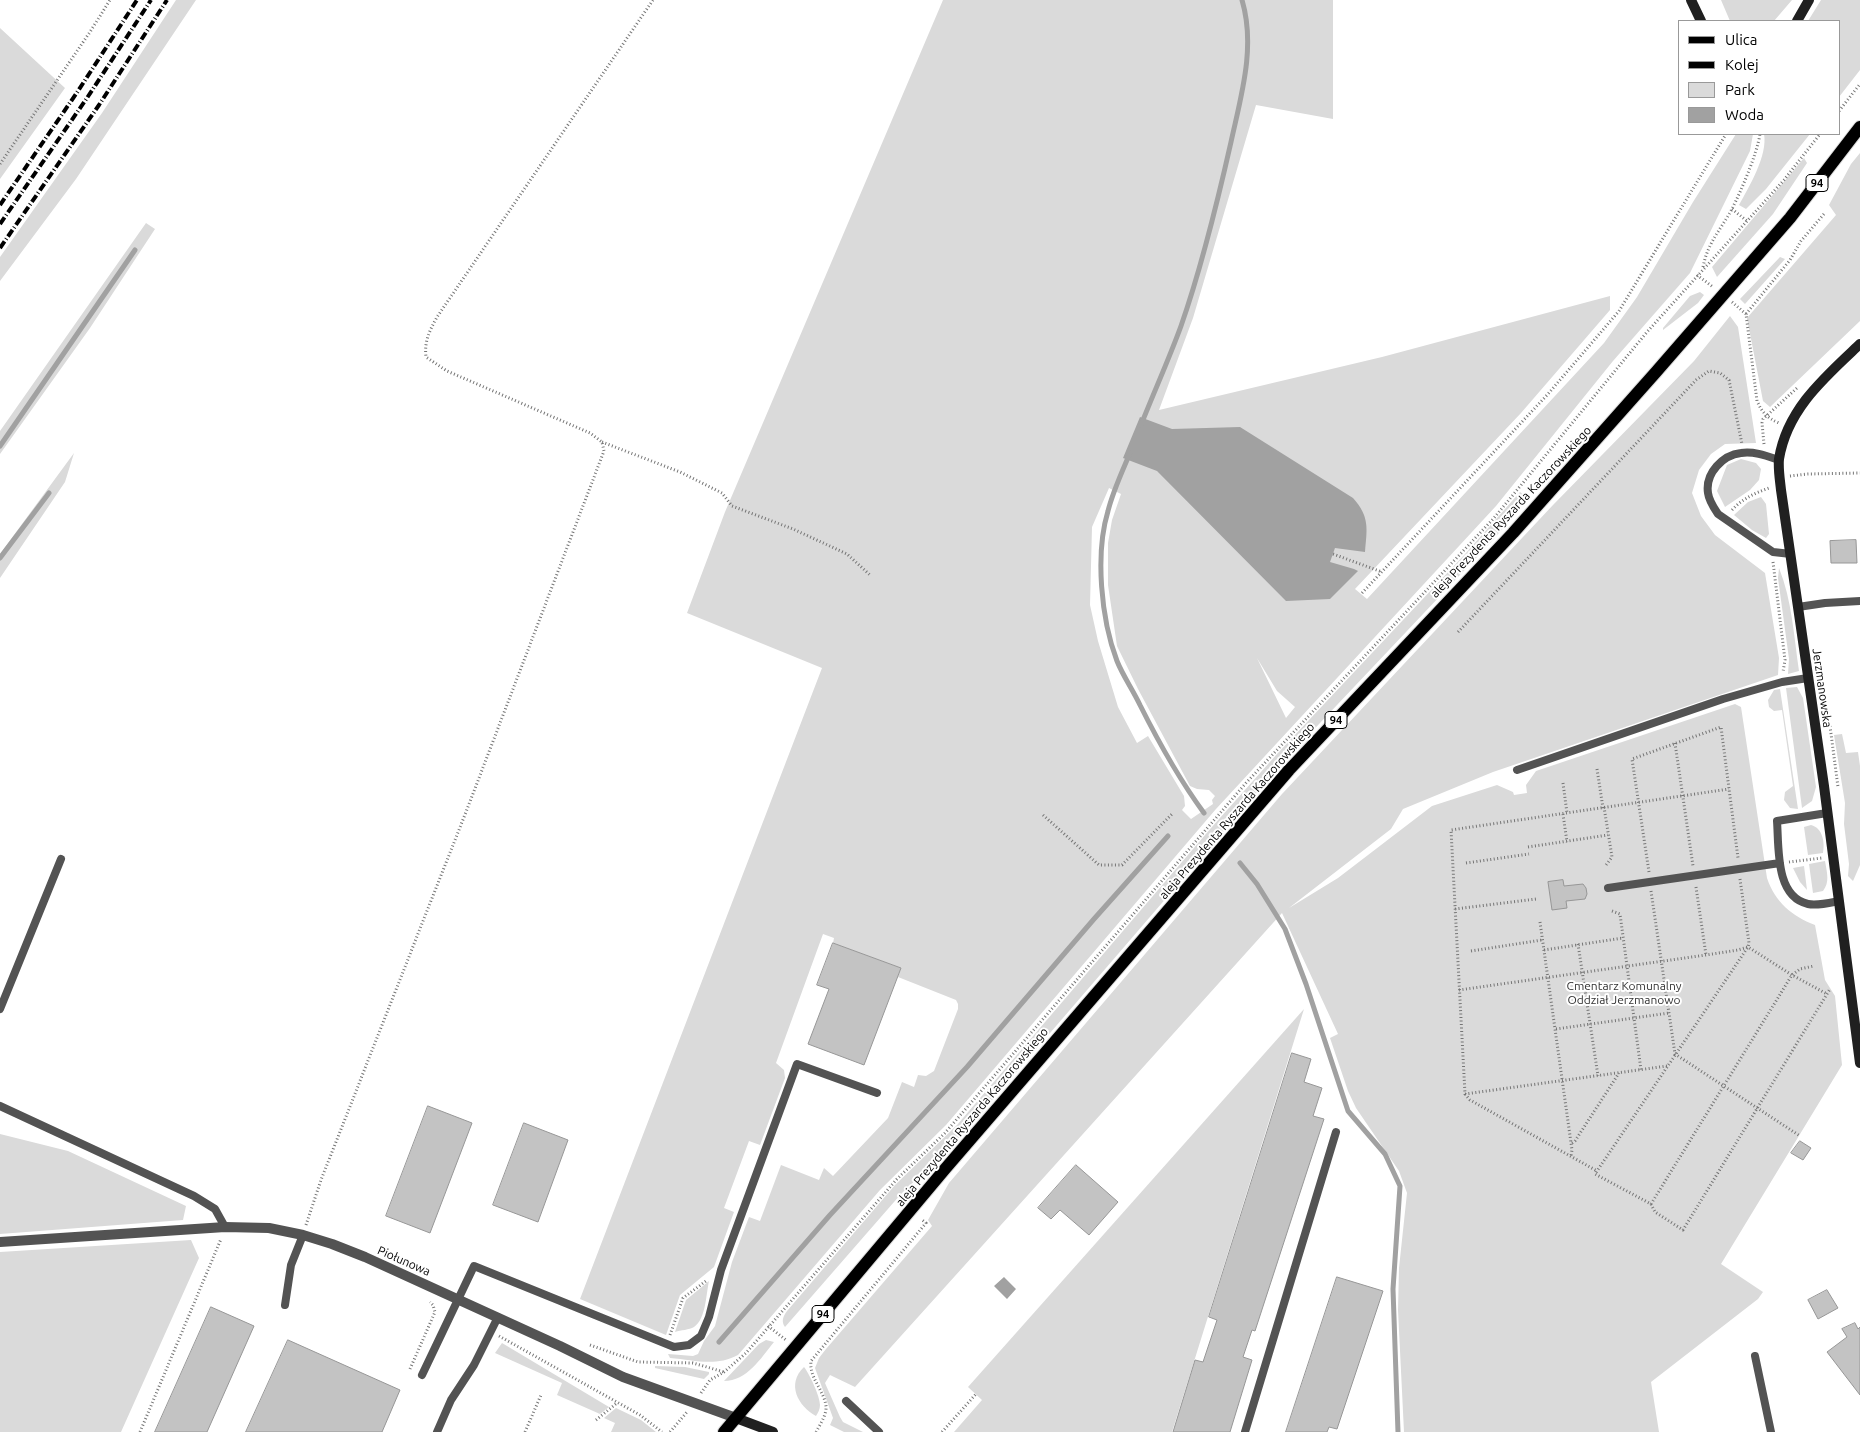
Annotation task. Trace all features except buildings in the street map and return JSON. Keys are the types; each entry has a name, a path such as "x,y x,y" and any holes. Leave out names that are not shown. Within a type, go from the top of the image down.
{"main road":[{"name":"aleja Prezydenta Ryszarda Kaczorowskiego","path":"724,1432 910,1211 1289,770 1513,533 1724,296 1795,212 1860,127"}],"street":[{"path":"1691,0 1701,20"},
{"path":"1798,20 1808,0"},
{"name":"Jerzmanowska","path":"1860,344 1815,386 1804,401 1789,427 1779,460 1860,1063"},
{"name":"Piołunowa","path":"0,1242 225,1227 269,1228 303,1235 365,1257 623,1376 773,1432"}],"lane":[{"path":"1779,460 1762,454 1743,452 1730,455 1722,459 1715,468 1710,478 1708,493 1712,506 1718,514 1773,552 1791,554"},
{"path":"1798,607 1860,601"},
{"path":"1517,770 1723,700 1782,682 1808,678"},
{"path":"1827,813 1777,822 1780,863 1785,886 1800,901 1809,904 1839,901"},
{"path":"0,1009 61,859"},
{"path":"1608,888 1780,863"},
{"path":"422,1375 474,1266 674,1347 689,1345 701,1336 709,1317 721,1270 797,1064 877,1093"},
{"path":"0,1106 194,1196 215,1209 225,1227"},
{"path":"1245,1432 1336,1132"},
{"path":"285,1305 291,1265 303,1235"},
{"path":"437,1432 451,1400 474,1365 498,1317"},
{"path":"1755,1356 1771,1432"},
{"path":"846,1401 878,1432"}],"path":[{"path":"0,164 110,0"},
{"path":"653,0 437,317 427,335 426,357 447,371 590,433 602,442 680,472 722,493 732,506 793,529 847,554 870,576"},
{"path":"1840,110 1860,84"},
{"path":"1362,593 1548,394 1619,311 1725,135"},
{"path":"1703,268 1706,250 1732,208 1758,146 1760,135"},
{"path":"710,1380 724,1372 746,1353 897,1179 980,1094 1246,783 1494,518 1647,332 1784,180 1819,135"},
{"path":"1732,208 1747,221"},
{"path":"1789,427 1766,416 1761,411 1757,401 1746,314 1790,260 1801,241 1824,214"},
{"path":"1458,632 1696,380 1709,371 1720,373 1729,380 1734,397 1743,452"},
{"path":"1764,445 1762,423 1766,416 1796,390"},
{"path":"303,1235 321,1180 600,465 604,451 602,442"},
{"path":"1780,477 1808,474 1860,473"},
{"path":"1729,513 1740,502 1760,491 1770,488"},
{"path":"1333,554 1382,572"},
{"path":"1773,564 1785,660 1782,682"},
{"path":"1800,1136 1758,1108 1723,1086 1675,1054 1632,759 1721,727 1749,942 1748,947 1675,1054 1595,1174 1651,1204 1655,1212 1683,1230 1758,1108 1830,989"},
{"path":"1675,743 1706,955"},
{"path":"1597,770 1612,857 1606,864"},
{"path":"1563,783 1567,842"},
{"path":"1597,1170 1470,1100 1465,1094 1452,830 1729,789"},
{"path":"1043,815 1099,865 1122,865 1172,813"},
{"path":"1528,847 1608,836"},
{"path":"1466,863 1529,854"},
{"path":"1780,863 1825,858"},
{"path":"1455,909 1536,899"},
{"path":"1612,911 1620,914 1641,1070"},
{"path":"1540,922 1564,1080 1572,1143 1571,1156"},
{"path":"1544,950 1623,938"},
{"path":"1471,951 1542,940"},
{"path":"1578,944 1598,1076"},
{"path":"1459,990 1662,962 1748,947 1792,975 1827,994"},
{"path":"1651,1204 1792,975 1800,969 1814,966"},
{"path":"1556,1029 1669,1013"},
{"path":"1465,1094 1667,1066"},
{"path":"1572,1143 1620,1073"},
{"path":"816,1432 826,1407 810,1370 811,1361 926,1223 910,1211"},
{"path":"140,1432 225,1227"},
{"path":"662,1362 683,1298 721,1270"},
{"path":"410,1369 435,1312 433,1305"},
{"path":"504,1339 640,1415 662,1432"},
{"path":"590,1345 638,1362 693,1364 724,1372"},
{"path":"942,1432 976,1394"},
{"path":"525,1432 541,1395"},
{"path":"596,1420 616,1403"},
{"path":"670,1432 676,1426"}],"green space":[{"path":"176,0 196,0 76,179 0,281 0,257 102,113"},
{"path":"943,0 1333,0 1333,119 1256,105 1193,318 1159,410 1382,357 1610,296 1610,310 1521,413 1355,589 1367,599 1604,343 1637,297 1735,135 1753,135 1750,151 1690,273 1613,361 1496,506 1216,809 946,1125 880,1190 738,1355 713,1362 670,1358 668,1354 693,1356 698,1354 704,1341 715,1326 732,1262 749,1217 760,1221 781,1165 819,1180 824,1168 833,1176 888,1118 902,1082 914,1087 918,1075 926,1076 934,1071 958,1009 958,1004 956,1000 898,977 901,968 833,943 834,938 823,934 776,1063 784,1070 785,1078 760,1145 749,1141 724,1208 734,1212 714,1267 680,1295 666,1335 580,1299 822,668 687,613 725,512","holes":["1109,488 1121,494 1112,520 1108,543 1108,585 1117,646 1190,786 1209,790 1215,796 1212,800 1213,804 1191,819 1182,810 1185,806 1184,796 1148,736 1137,743 1118,707 1098,641 1090,605 1092,527","1257,658 1277,691 1295,707 1286,718"]},
{"path":"1721,0 1792,0 1775,20 1730,20"},
{"path":"1821,0 1860,0 1860,70 1840,96 1840,20 1809,20"},
{"path":"0,28 65,88 0,179"},
{"path":"1764,135 1809,135 1766,189 1746,209 1739,205 1760,161"},
{"path":"1860,153 1860,321 1770,407 1763,401 1747,318 1836,215 1829,205 1851,164"},
{"path":"1804,158 1807,163 1773,214 1717,277 1712,267"},
{"path":"146,223 155,229 90,328 0,454 0,431"},
{"path":"1780,257 1785,259 1745,304 1740,299"},
{"path":"1700,292 1704,295 1698,303 1663,330 1690,296"},
{"name":"Cmentarz Komunalny Oddział Jerzmanowo","path":"1730,316 1738,327 1756,443 1725,444 1711,454 1699,470 1692,493 1701,516 1715,535 1765,573 1779,658 1778,675 1493,772 1403,809 1391,829 1289,908 1338,878 1432,806 1497,785 1513,792 1514,795 1527,793 1526,785 1536,771 1735,704 1741,707 1767,878 1770,887 1785,907 1792,913 1815,925 1825,980 1835,996 1842,1065 1721,1264 1763,1292 1758,1299 1651,1382 1659,1432 1404,1432 1398,1310 1399,1268 1407,1193 1399,1171 1356,1108 1348,1091 1330,1038 1338,1034 1282,913 855,1387 830,1375 825,1383 840,1417 843,1422 863,1432 844,1432 830,1425 833,1418 815,1368 819,1358 932,1226 928,1220 949,1183 1282,794 1553,505 1694,361"},
{"path":"74,453 65,482 0,578 0,554"},
{"path":"1741,459 1756,463 1761,469 1759,480 1750,490 1725,507 1717,491 1727,465"},
{"path":"1520,492 1528,498 1493,540 1285,760 964,1133 901,1194 785,1327 783,1319 787,1311 895,1185 957,1125 1211,828 1277,754 1466,553"},
{"path":"1761,497 1766,504 1769,534 1766,538 1752,530 1734,515 1748,502"},
{"path":"1779,568 1790,606 1799,671 1788,674 1789,659 1778,578"},
{"path":"1797,687 1803,698 1816,787 1812,801 1802,808 1786,688"},
{"path":"1780,689 1798,809 1790,808 1784,800 1785,792 1793,786 1782,710 1774,711 1769,707 1768,700 1774,690"},
{"path":"1842,734 1846,753 1858,752 1860,766 1860,865 1853,881 1848,876 1849,864 1844,824 1845,803 1834,735"},
{"path":"1811,825 1821,833 1824,845 1823,853 1808,855 1804,827"},
{"path":"1825,861 1827,884 1823,891 1813,893 1809,864"},
{"path":"1804,866 1807,890 1800,882 1793,868"},
{"path":"1304,1009 1172,1432 954,1432 982,1400 968,1387"},
{"path":"0,1134 68,1151 186,1206 183,1220 0,1234"},
{"path":"191,1240 199,1258 121,1432 0,1432 0,1252"},
{"path":"709,1281 705,1306 698,1323 692,1328 675,1332 686,1300"},
{"path":"766,1340 774,1342 753,1368 740,1377 724,1381 759,1344"},
{"path":"502,1343 609,1407 600,1414 557,1395 562,1383 495,1353"},
{"path":"655,1366 685,1367 709,1372 709,1374 704,1379 655,1368"},
{"path":"804,1367 809,1374 820,1401 820,1408 816,1416 804,1407 796,1394 796,1380"},
{"path":"616,1408 641,1420 656,1432 611,1432 615,1423 604,1418"}],"water":[{"path":"1140,417 1172,429 1240,427 1353,498 1365,517 1367,530 1365,552 1335,548 1330,562 1358,571 1330,599 1286,601 1157,471 1123,458"},
{"path":"1004,1277 1016,1289 1007,1299 994,1286"}],"waterway":[{"path":"1141,425 1189,303 1220,188 1246,71 1248,36 1242,0"},
{"path":"0,446 135,250"},
{"path":"1130,453 1112,496 1104,528 1101,566 1107,626 1111,644 1122,672 1154,733 1204,813"},
{"path":"0,558 49,493"},
{"path":"719,1342 830,1215 967,1067 1168,836"},
{"path":"1240,863 1257,884 1285,929 1306,984 1348,1111 1385,1154 1400,1186 1393,1289 1398,1432"}],"railway":[{"path":"0,205 78,91 137,0"},
{"path":"0,224 87,98 151,0"},
{"path":"0,248 99,105 167,0"}]}
